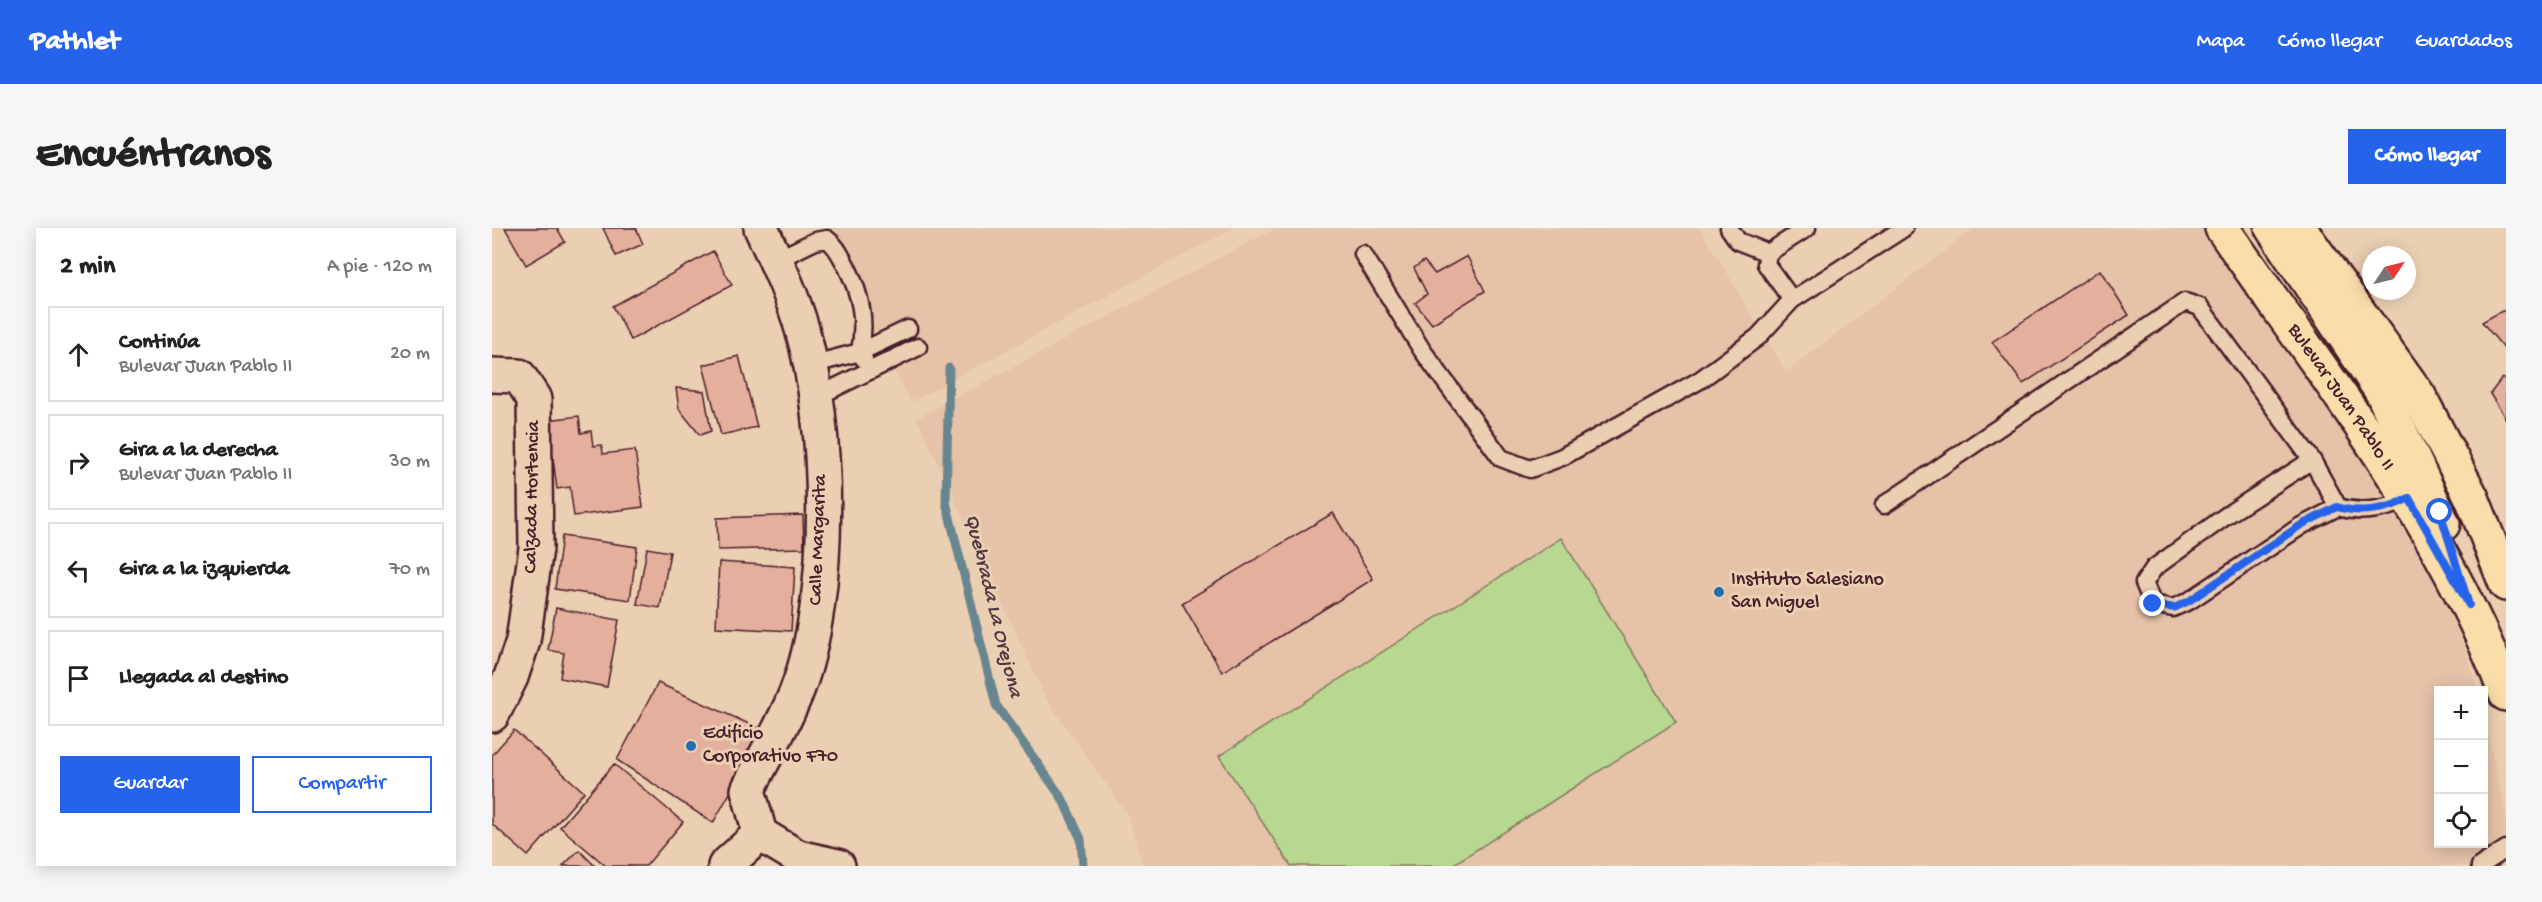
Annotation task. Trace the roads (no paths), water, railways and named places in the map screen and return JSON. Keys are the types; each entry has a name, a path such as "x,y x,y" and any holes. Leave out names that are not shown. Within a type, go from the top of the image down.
{"main road":[{"name":"Bulevar Juan Pablo II","path":"2222,228 2409,498 2469,605"},
{"name":"Bulevar Juan Pablo II","path":"2272,228 2388,403 2459,501 2504,578"},
{"name":"Bulevar Juan Pablo II","path":"2299,228 2419,396 2472,498 2504,578"},
{"name":"Bulevar Juan Pablo II","path":"2388,403 2440,512 2469,605 2506,694"}],"street":[{"name":"Calle Margarita","path":"760,834 748,790 798,688 819,604 823,473 810,365 802,329 762,228"},
{"name":"Calzada Hortencia","path":"492,375 519,376 534,399 536,499 536,548 523,641 511,677 492,716"},
{"path":"725,866 760,834 798,857 838,866"}],"lane":[{"path":"1729,228 1738,241 1768,253"},
{"path":"1792,300 1766,264 1768,253 1808,228"},
{"path":"1363,254 1422,350 1501,458 1530,469 1562,457 1700,380 1758,337 1792,300 1904,228"},
{"path":"776,260 815,241 827,239 835,245 857,288 863,313 864,332 860,352 870,371"},
{"path":"1884,505 2185,302 2200,308 2312,460 2337,507"},
{"path":"810,365 860,352 908,329"},
{"path":"814,398 918,347"},
{"path":"2312,460 2230,513 2154,568 2144,583 2153,604 2174,608 2189,601 2301,525 2337,507 2355,512 2400,503 2409,498"},
{"path":"2480,866 2506,849"}],"waterway":[{"name":"Quebrada La Orejona","path":"949,368 946,502 996,705 1062,798 1081,839 1083,866"}],"place":[{"name":"Instituto Salesiano San Miguel","path":"1719,592"},
{"name":"Edificio Corporativo F70","path":"691,746"}]}
